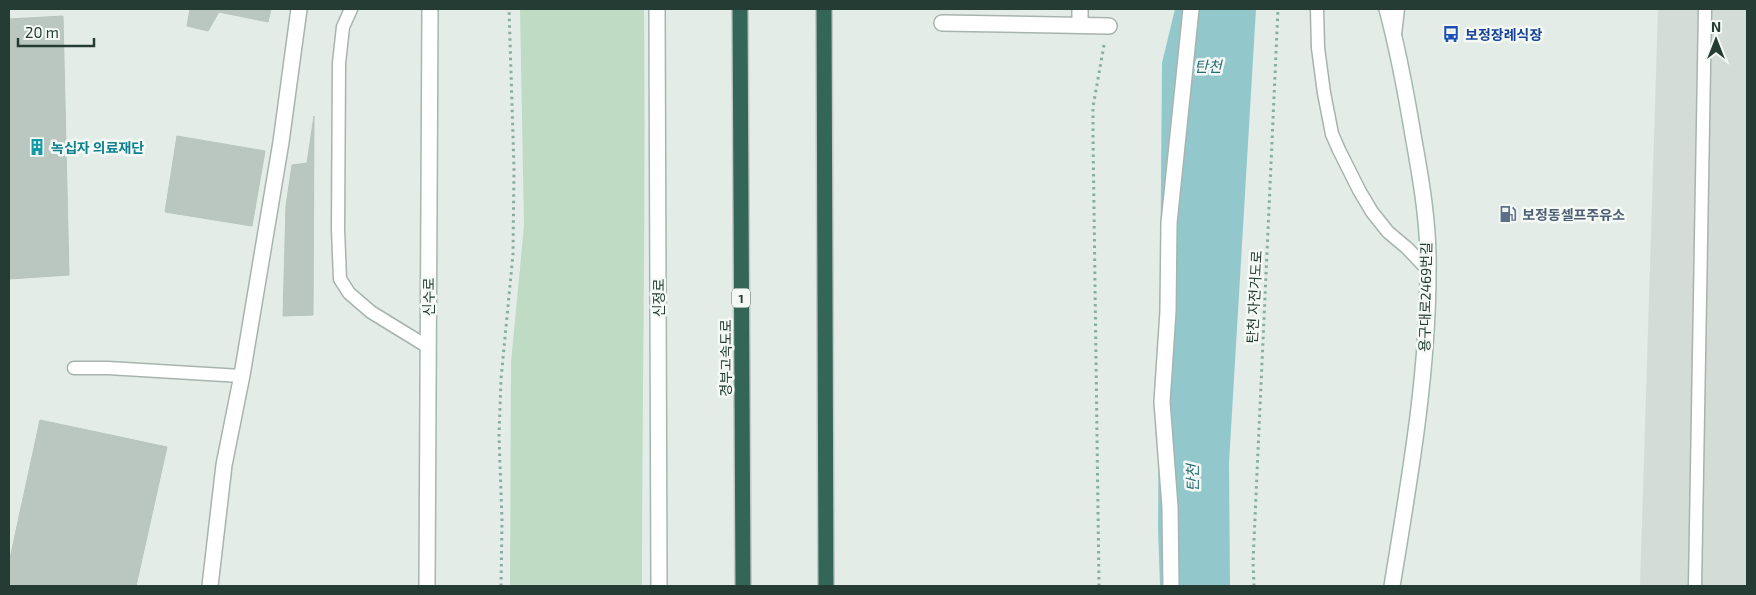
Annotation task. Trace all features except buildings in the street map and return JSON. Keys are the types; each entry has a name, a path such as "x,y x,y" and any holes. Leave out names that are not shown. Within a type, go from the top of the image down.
{"highway":[{"name":"경부고속도로","path":"740,9 743,586"},
{"path":"824,9 826,586"}],"street":[{"path":"210,586 224,465 281,142 299,9"},
{"name":"신수로","path":"427,586 430,9"},
{"name":"신정로","path":"657,9 660,586"},
{"path":"1080,9 1080,25"},
{"path":"1171,586 1170,508 1162,394 1168,311 1169,223 1191,9"},
{"name":"용구대로2469번길","path":"1387,9 1417,157 1424,208 1428,270 1420,407 1392,586"},
{"path":"942,23 1109,26"}],"lane":[{"path":"350,9 343,28 339,63 338,229 340,279 348,293 371,312 428,347"},
{"path":"1317,9 1318,48 1332,134 1359,190 1372,212 1388,232 1428,270"},
{"path":"1394,36 1398,9"},
{"path":"1696,586 1705,9"},
{"path":"74,368 241,376"}],"path":[{"path":"501,586 502,521 499,435 501,379 512,254 514,168 509,9"},
{"name":"탄천 자전거도로","path":"1254,586 1253,562 1278,9"},
{"path":"1099,586 1093,107 1109,26"}],"shaded area":[{"path":"1658,9 1747,9 1747,586 1640,586"}],"green space":[{"path":"520,9 644,9 642,586 510,586 511,362 524,226"}],"water":[{"name":"탄천","path":"1175,9 1256,9 1229,463 1230,586 1160,586 1158,527 1162,63"}],"place":[{"name":"보정장례식장","path":"1451,34"},
{"name":"녹십자 의료재단","path":"37,147"},
{"name":"보정동셀프주유소","path":"1508,214"}]}
